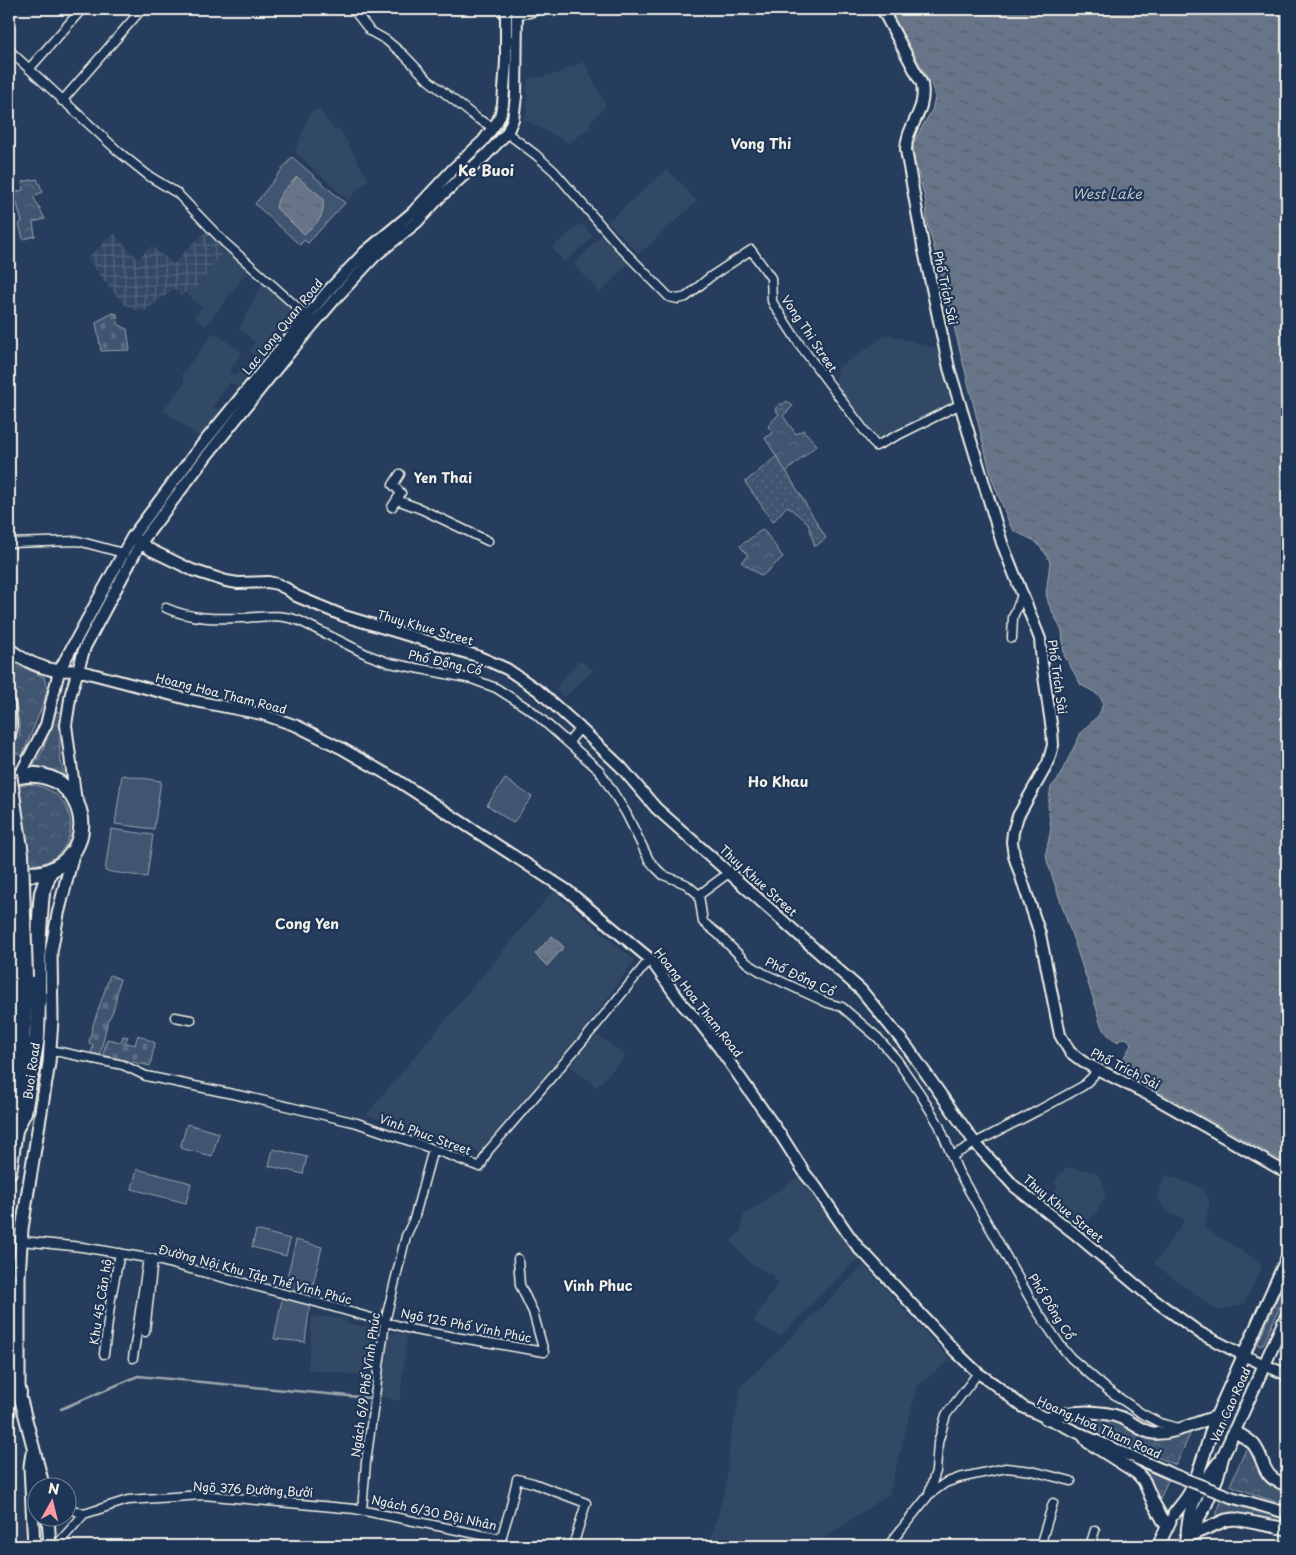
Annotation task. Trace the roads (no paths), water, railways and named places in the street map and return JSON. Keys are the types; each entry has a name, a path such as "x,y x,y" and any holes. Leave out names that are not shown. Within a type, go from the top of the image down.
{"highway":[{"path":"9,869 19,872 29,874 50,870 60,865 75,849 81,826 80,814 76,803 69,792 59,783 47,777 34,774 13,776 21,854 20,976 13,1020 9,1065"},
{"path":"9,847 24,1027 14,1116 15,1130 9,1172"},
{"path":"15,1130 24,1112 36,1037 41,903 42,892 50,870"},
{"path":"9,1361 19,1393"}],"main road":[{"name":"Lac Long Quan Road","path":"404,227 413,212 454,168 483,141 500,116 503,104 506,61 506,9"},
{"name":"Phố Trích Sài","path":"882,9 922,84 923,102 906,142 907,161 949,368 1002,543 1040,639 1053,745 1048,764 1018,816 1013,832 1013,850 1040,934 1060,1035 1064,1044 1076,1058 1153,1097 1273,1164 1287,1175"},
{"name":"Lac Long Quan Road","path":"77,670 84,647 136,540 196,452 282,355 365,252 404,227 417,222 441,196 507,133 513,119 515,103 517,12"},
{"name":"Lac Long Quan Road","path":"282,355 307,316 331,295"},
{"name":"Lac Long Quan Road","path":"59,670 123,553 136,540"},
{"name":"Thuy Khue Street","path":"136,540 157,554 192,570 238,583 268,582 276,584 296,596 344,616 491,661 522,679 580,728 621,767 656,808 861,990 908,1048 975,1143 1014,1186 1074,1233 1150,1297 1200,1333 1287,1375"},
{"path":"9,649 23,659 40,667 59,670 46,725 13,776"},
{"name":"Hoang Hoa Tham Road","path":"59,670 77,670 195,701 262,714 296,726 341,748 394,779 568,891 650,959 683,1005 720,1049 860,1250 950,1346 978,1373 1023,1407 1082,1436 1231,1497 1287,1513"},
{"path":"76,803 66,725 77,670"},
{"path":"9,705 11,730 9,737"},
{"name":"Buoi Road","path":"41,1478 19,1393 19,1316 22,1241 30,1176 49,1063 52,1020 51,952 58,914 75,849"},
{"name":"Van Cao Road","path":"1158,1546 1174,1514 1196,1460 1209,1438 1216,1417 1287,1258"},
{"name":"Van Cao Road","path":"1184,1542 1205,1507 1217,1478 1223,1456 1287,1315"},
{"path":"1046,1419 1054,1416 1088,1412 1121,1418 1150,1433 1164,1433 1216,1417"},
{"path":"1234,1431 1253,1444 1273,1479 1287,1485"},
{"path":"1082,1436 1088,1442 1137,1473 1144,1481 1167,1527"},
{"name":"Buoi Road","path":"33,1447 30,1466 34,1546"},
{"path":"1184,1542 1226,1520 1235,1519 1287,1529"},
{"path":"49,1528 50,1546"}],"street":[{"path":"29,69 82,9"},
{"path":"62,101 142,9"},
{"path":"353,9 370,31 386,40 435,85 478,119 493,127"},
{"path":"517,12 528,13 541,9"},
{"path":"9,53 11,52 62,101 142,171 176,194 224,242 307,316"},
{"name":"Vong Thi Street","path":"507,133 554,171 614,240 669,297 678,299 686,297 710,277 751,250 771,278 772,301 774,305 800,345 876,446 961,404"},
{"path":"392,507 401,493 393,485 400,474"},
{"path":"397,500 421,508 488,541"},
{"path":"9,543 78,542 123,553"},
{"path":"1012,638 1013,617 1023,593"},
{"name":"Phố Đồng Cổ","path":"166,608 195,617 212,619 274,615 288,617 300,621 368,655 390,663 472,679 496,688 532,710 600,770 656,868 663,876 686,884 699,895 703,922 748,963 763,973 781,983 842,1007 878,1038 897,1060 939,1126 958,1171 1037,1311 1060,1346 1108,1390 1141,1413 1160,1423 1179,1428"},
{"path":"569,742 580,728"},
{"path":"699,895 730,872"},
{"name":"Vinh Phuc Street","path":"50,1050 123,1065 146,1076 252,1098 357,1123 480,1167 488,1151 593,1029 650,959"},
{"path":"175,1017 191,1020"},
{"path":"952,1156 1083,1086 1093,1076 1096,1069"},
{"name":"Ngách 6/9 Phố Vĩnh Phúc","path":"362,1510 366,1462 384,1322 406,1236 414,1219 433,1149"},
{"name":"Đường Nội Khu Tập Thể Vĩnh Phúc","path":"22,1241 82,1247 150,1259 384,1322"},
{"name":"Khu 45 Căn hộ","path":"104,1354 111,1298 120,1253"},
{"path":"145,1332 150,1259"},
{"path":"134,1358 150,1259"},
{"name":"Ngõ 125 Phố Vĩnh Phúc","path":"384,1322 431,1334 544,1352 532,1312 520,1285 518,1259"},
{"path":"928,1496 936,1471 938,1443 946,1415 978,1373"},
{"path":"888,1546 928,1496 938,1487 959,1478 1006,1468 1018,1468 1071,1481"},
{"name":"Ngách 6/30 Đội Nhân","path":"362,1510 502,1539 516,1479 533,1483 586,1503 573,1546"},
{"name":"Ngõ 376 Đường Bưởi","path":"84,1514 128,1500 203,1495 294,1502 362,1510"},
{"path":"1040,1546 1053,1503"},
{"path":"56,1546 84,1514 78,1512"},
{"path":"1090,1546 1095,1530"}],"water":[{"name":"West Lake","path":"889,9 1287,9 1287,1164 1131,1075 1123,1059 1131,1045 1130,1042 1126,1038 1118,1042 1113,1039 1103,1029 1099,1020 1047,861 1046,852 1051,829 1048,805 1051,787 1058,779 1082,731 1098,716 1103,703 1094,692 1081,685 1064,655 1062,631 1049,605 1046,594 1050,562 1035,541 1014,531 992,479 927,223 926,202 914,158 913,146 932,110 935,98 932,86"},
{"path":"297,177 323,198 323,210 320,219 304,234 276,208 281,195"},
{"path":"552,936 564,947 547,966 535,954"}],"waterway":[{"path":"61,1409 138,1376 370,1398"}],"district":[{"name":"Vong Thi","path":"761,144"},
{"name":"Ke Buoi","path":"486,171"},
{"name":"Yen Thai","path":"443,478"},
{"name":"Ho Khau","path":"778,782"},
{"name":"Cong Yen","path":"307,924"},
{"name":"Vinh Phuc","path":"598,1286"}]}
